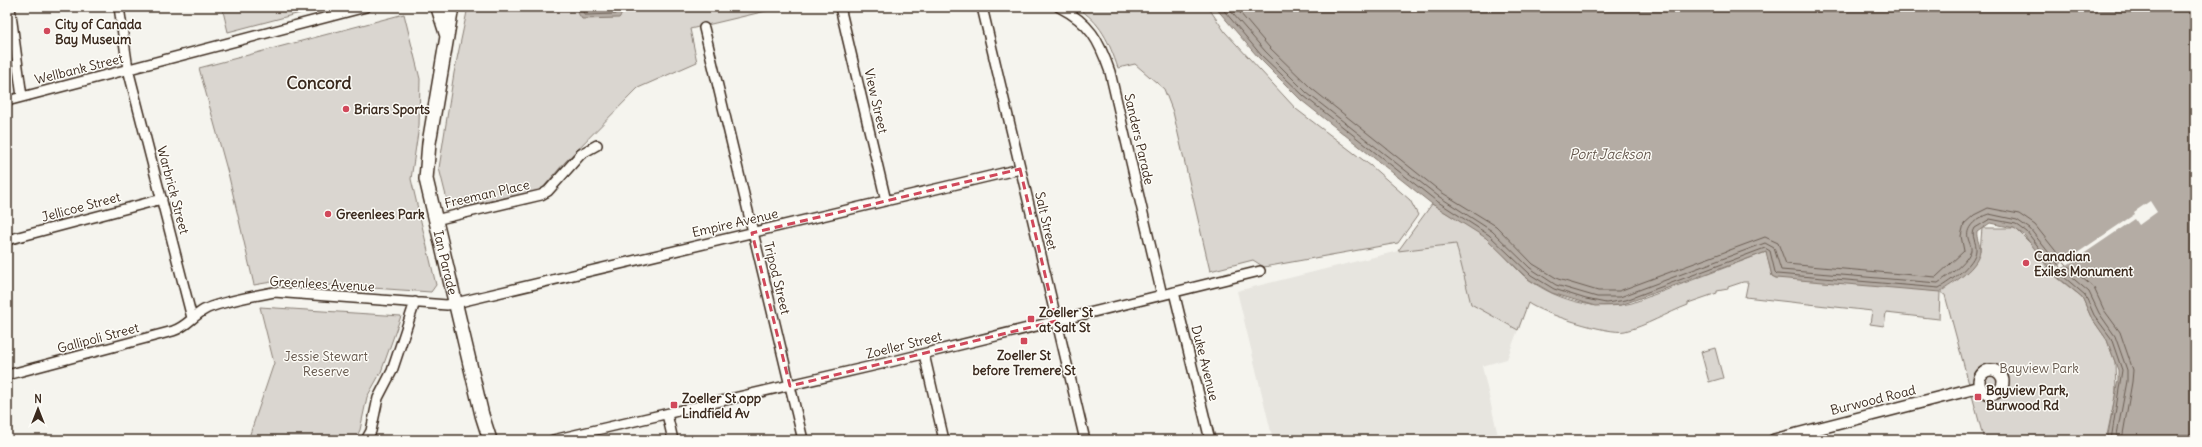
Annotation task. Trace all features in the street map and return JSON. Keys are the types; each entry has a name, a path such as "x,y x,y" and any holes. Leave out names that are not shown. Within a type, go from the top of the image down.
{"main road":[{"name":"Ian Parade","path":"444,7 446,35 426,167 426,179 480,409 490,440"}],"street":[{"path":"10,7 22,97"},
{"name":"Warbrick Street","path":"119,7 128,70 192,318"},
{"name":"Wellbank Street","path":"7,101 366,7"},
{"name":"View Street","path":"840,7 886,201"},
{"name":"Salt Street","path":"982,7 1085,440"},
{"name":"Sanders Parade","path":"1060,7 1078,17 1100,44 1110,72 1162,296"},
{"name":"Tripod Street","path":"704,28 752,233 803,440"},
{"name":"Freeman Place","path":"435,220 541,195 548,191 581,154 597,145"},
{"name":"Empire Avenue","path":"456,303 1020,169"},
{"name":"Jellicoe Street","path":"7,240 162,199"},
{"name":"Zoeller Street","path":"553,440 924,354 1260,271"},
{"name":"Greenlees Avenue","path":"192,318 205,309 274,292 448,305 456,303"},
{"name":"Duke Avenue","path":"1174,292 1210,440"},
{"path":"366,440 371,431 378,398 392,371 415,302"},
{"name":"Gallipoli Street","path":"7,375 173,331 186,326 192,318"},
{"path":"924,354 944,440"},
{"name":"Burwood Road","path":"1774,440 1980,387"},
{"path":"667,414 673,440"}],"highlighted area":[{"path":"1020,169 1056,321 790,386 752,233"}],"shaded area":[{"path":"1456,244 1471,304 1518,330 1507,359 1482,366 1499,440 1273,440 1237,291 1398,251"}],"green space":[{"path":"222,7 323,7 228,32"},
{"path":"468,7 783,7 690,29 697,62 638,88 565,162 541,190 466,206 448,204 439,168 454,73"},
{"path":"1076,7 1208,7 1225,32 1296,109 1371,166 1410,200 1418,215 1398,243 1264,267 1253,260 1210,271 1173,112 1164,89 1135,64 1118,68 1103,33 1092,19"},
{"path":"404,14 420,79 419,126 411,179 436,285 431,292 299,283 283,280 254,285 229,177 199,68"},
{"name":"Bayview Park","path":"1432,204 1487,238 1523,275 1547,291 1574,301 1603,306 1632,303 1766,252 1772,276 1776,278 1980,251 1982,228 2015,228 2035,248 2050,272 2082,297 2091,317 2107,340 2115,362 2116,392 2106,440 1984,440 1945,295 1940,292 1939,319 1886,313 1884,326 1870,324 1872,311 1745,297 1748,282 1743,282 1688,303 1688,305 1649,323 1625,331 1605,330 1591,327 1546,312 1528,303 1518,330 1471,304 1456,244 1398,251"},
{"name":"Jessie Stewart Reserve","path":"260,307 401,316 381,372 367,397 360,430 355,440 248,440 274,363"},
{"path":"1715,348 1723,378 1709,382 1701,352"}],"water":[{"path":"578,7 627,7 619,18 582,19 578,13"},
{"name":"Port Jackson","path":"1215,7 2195,7 2195,440 2107,440 2118,380 2118,370 2107,340 2091,317 2082,297 2054,274 2024,235 2014,228 1990,223 1977,232 1980,250 1979,257 1970,269 1958,280 1940,292 1776,278 1772,276 1766,252 1621,305 1595,306 1552,293 1528,279 1486,238 1432,204 1301,100 1258,57"}],"pier":[{"path":"2150,201 2157,212 2139,225 2135,219 2054,274 2052,270 2135,214 2134,212"}],"place":[{"name":"City of Canada Bay Museum","path":"47,31"},
{"name":"Briars Sports","path":"346,109"},
{"name":"Greenlees Park","path":"328,214"},
{"name":"Canadian Exiles Monument","path":"2026,263"},
{"name":"Zoeller St at Salt St","path":"1031,319"},
{"name":"Zoeller St before Tremere St","path":"1024,341"},
{"name":"Bayview Park, Burwood Rd","path":"1978,397"},
{"name":"Zoeller St opp Lindfield Av","path":"674,405"}],"district":[{"name":"Concord","path":"319,83"}]}
